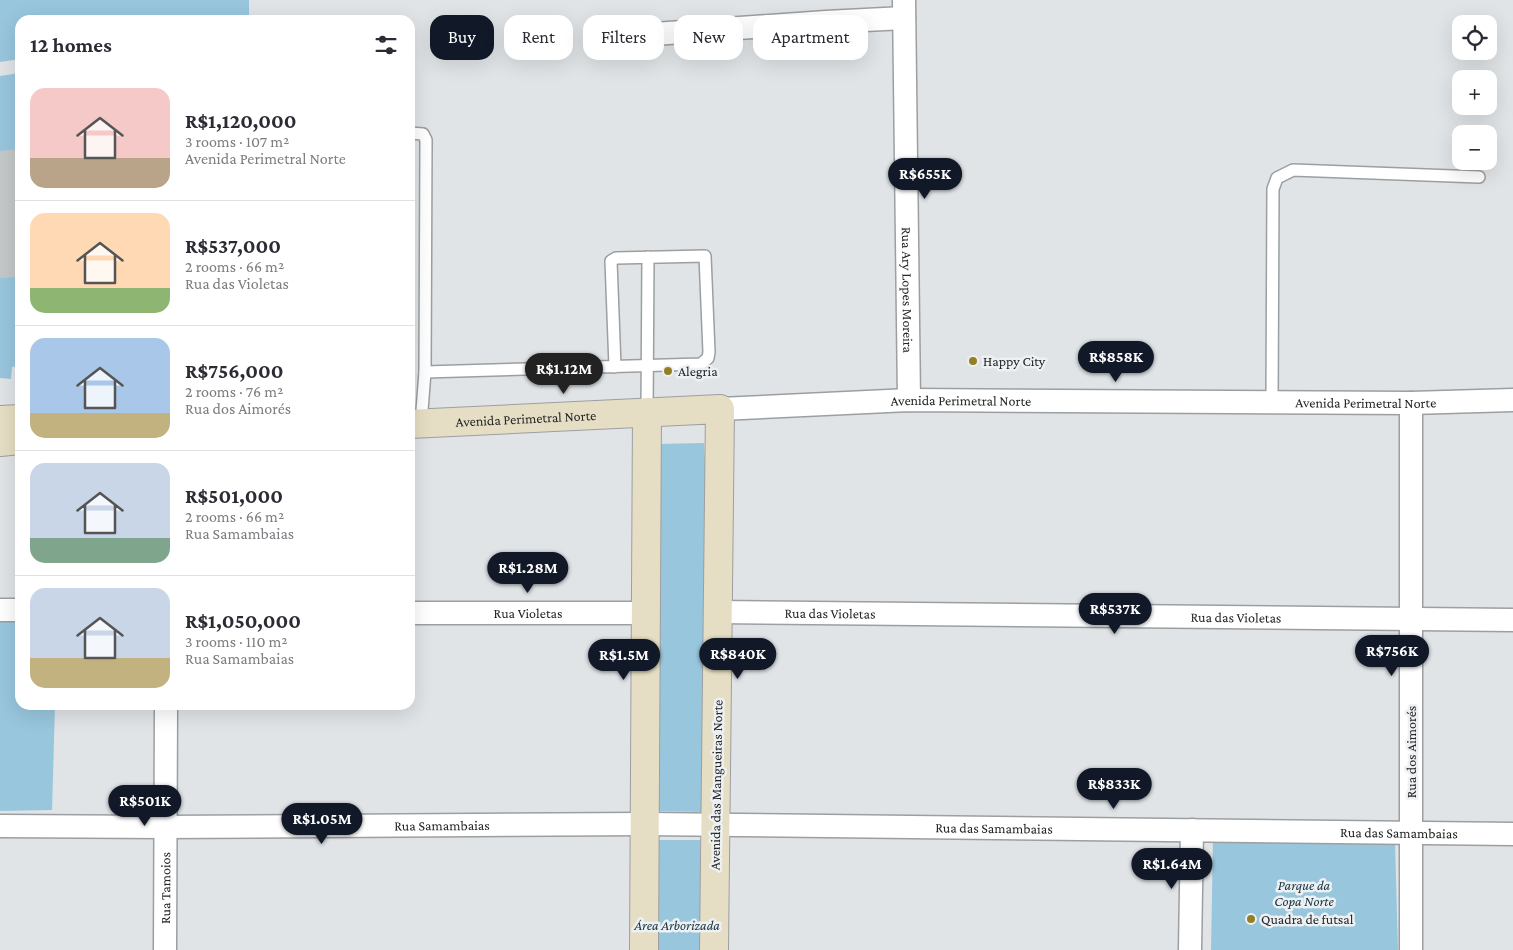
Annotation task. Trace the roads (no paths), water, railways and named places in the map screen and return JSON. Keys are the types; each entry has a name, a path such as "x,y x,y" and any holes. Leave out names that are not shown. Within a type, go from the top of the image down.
{"street":[{"path":"664,33 826,22 904,9"},
{"name":"Rua Ary Lopes Moreira","path":"904,9 909,400"},
{"name":"Avenida Perimetral Norte","path":"416,423 909,400 1412,404 1513,400"},
{"name":"Rua dos Aimorés","path":"1411,950 1412,404"},
{"name":"Avenida das Mangueiras Norte","path":"714,950 720,409"},
{"path":"644,950 647,412"},
{"path":"0,420 15,419"},
{"path":"0,442 15,440"},
{"path":"0,610 15,610"},
{"name":"Rua das Violetas","path":"718,612 1513,620"},
{"name":"Rua Violetas","path":"415,613 645,613"},
{"name":"Rua Tamoios","path":"165,950 166,710"},
{"name":"Rua Samambaias","path":"0,826 715,824"},
{"name":"Rua das Samambaias","path":"715,824 1513,834"},
{"path":"1190,950 1192,830"}],"lane":[{"path":"415,133 423,134 426,140 425,372 416,423"},
{"path":"1272,403 1273,189 1277,178 1293,170 1479,177"},
{"path":"425,372 615,367 701,364 708,358 709,352 706,259 702,255 616,258 610,264 615,367"},
{"path":"647,412 648,257"}],"place":[{"name":"Happy City","path":"973,361"},
{"name":"Alegria","path":"668,371"},
{"name":"Quadra de futsal","path":"1251,919"}],"park label":[{"name":"Parque da Copa Norte","path":"1304,894"},
{"name":"Área Arborizada","path":"677,925"}]}
